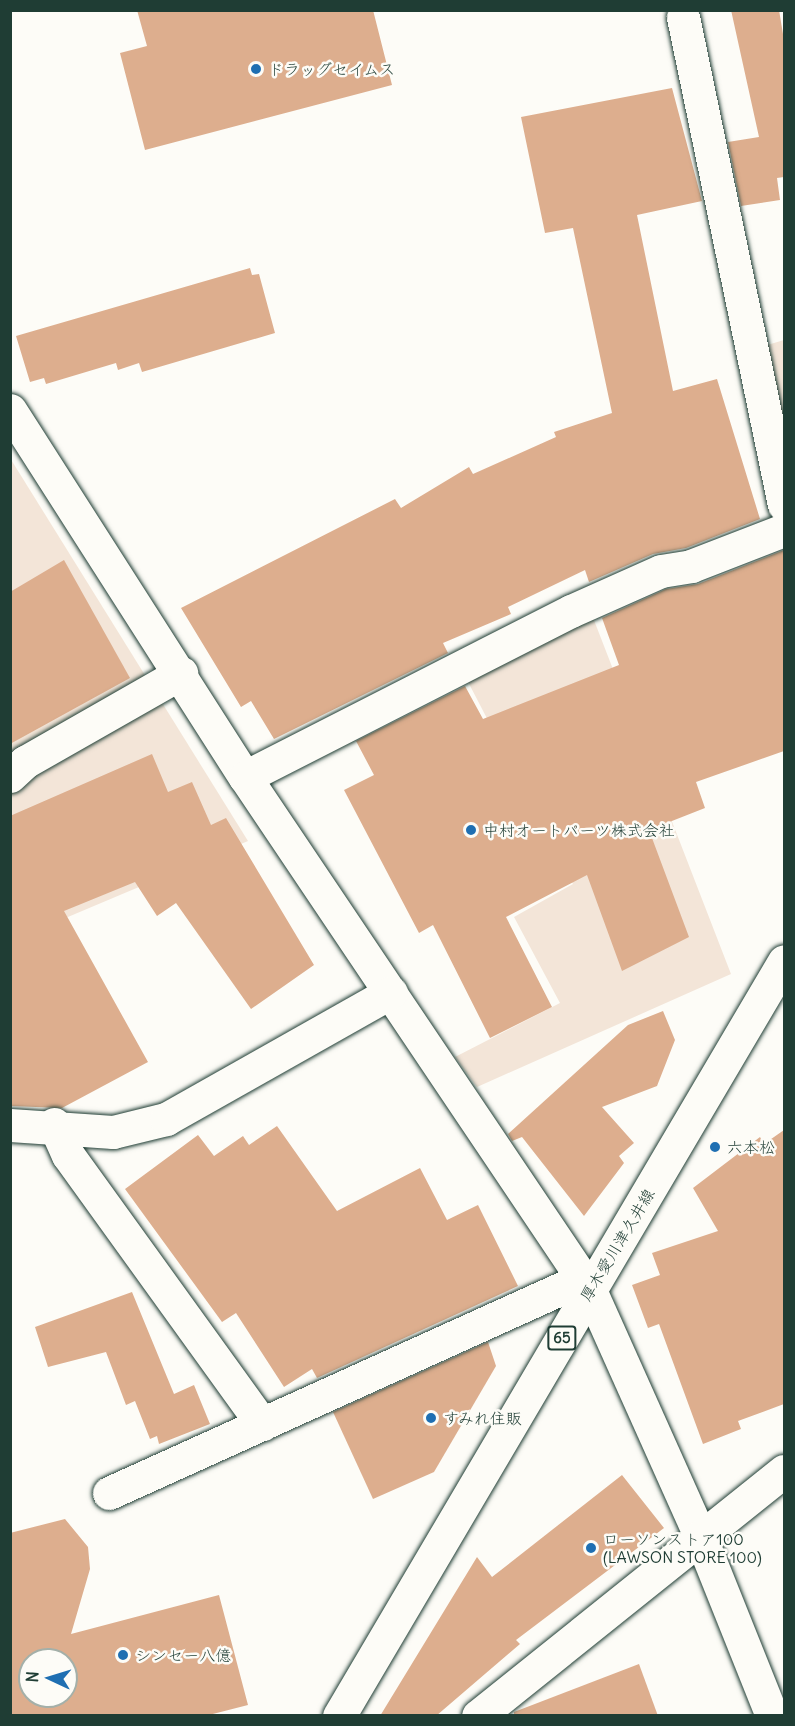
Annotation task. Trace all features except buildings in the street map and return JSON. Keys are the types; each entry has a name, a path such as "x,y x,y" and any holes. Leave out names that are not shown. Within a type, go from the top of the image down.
{"street":[{"path":"683,17 784,505"},
{"path":"10,410 181,673 245,777 586,1285 700,1536 772,1716"},
{"path":"245,777 571,611 661,571 692,566 784,530"},
{"path":"10,776 25,762 181,673"},
{"name":"厚木愛川津久井線","path":"339,1716 586,1285 784,961"},
{"path":"10,1125 54,1124 113,1132 166,1119 391,992"},
{"path":"54,1124 68,1155 262,1424"},
{"path":"109,1493 262,1424 586,1285"},
{"path":"478,1716 784,1471"}],"shaded area":[{"path":"784,340 784,440 764,346"},
{"path":"10,458 248,841 11,941 10,941"},
{"path":"592,615 731,974 477,1087 455,1057 560,1003 514,917 573,884 466,678"}],"place":[{"name":"ドラッグセイムス","path":"256,69"},
{"name":"中村オートパーツ株式会社","path":"471,830"},
{"name":"六本松","path":"715,1147"},
{"name":"すみれ住販","path":"431,1418"},
{"name":"ローソンストア100 (LAWSON STORE 100)","path":"591,1548"},
{"name":"シンセー八億","path":"123,1655"}]}
